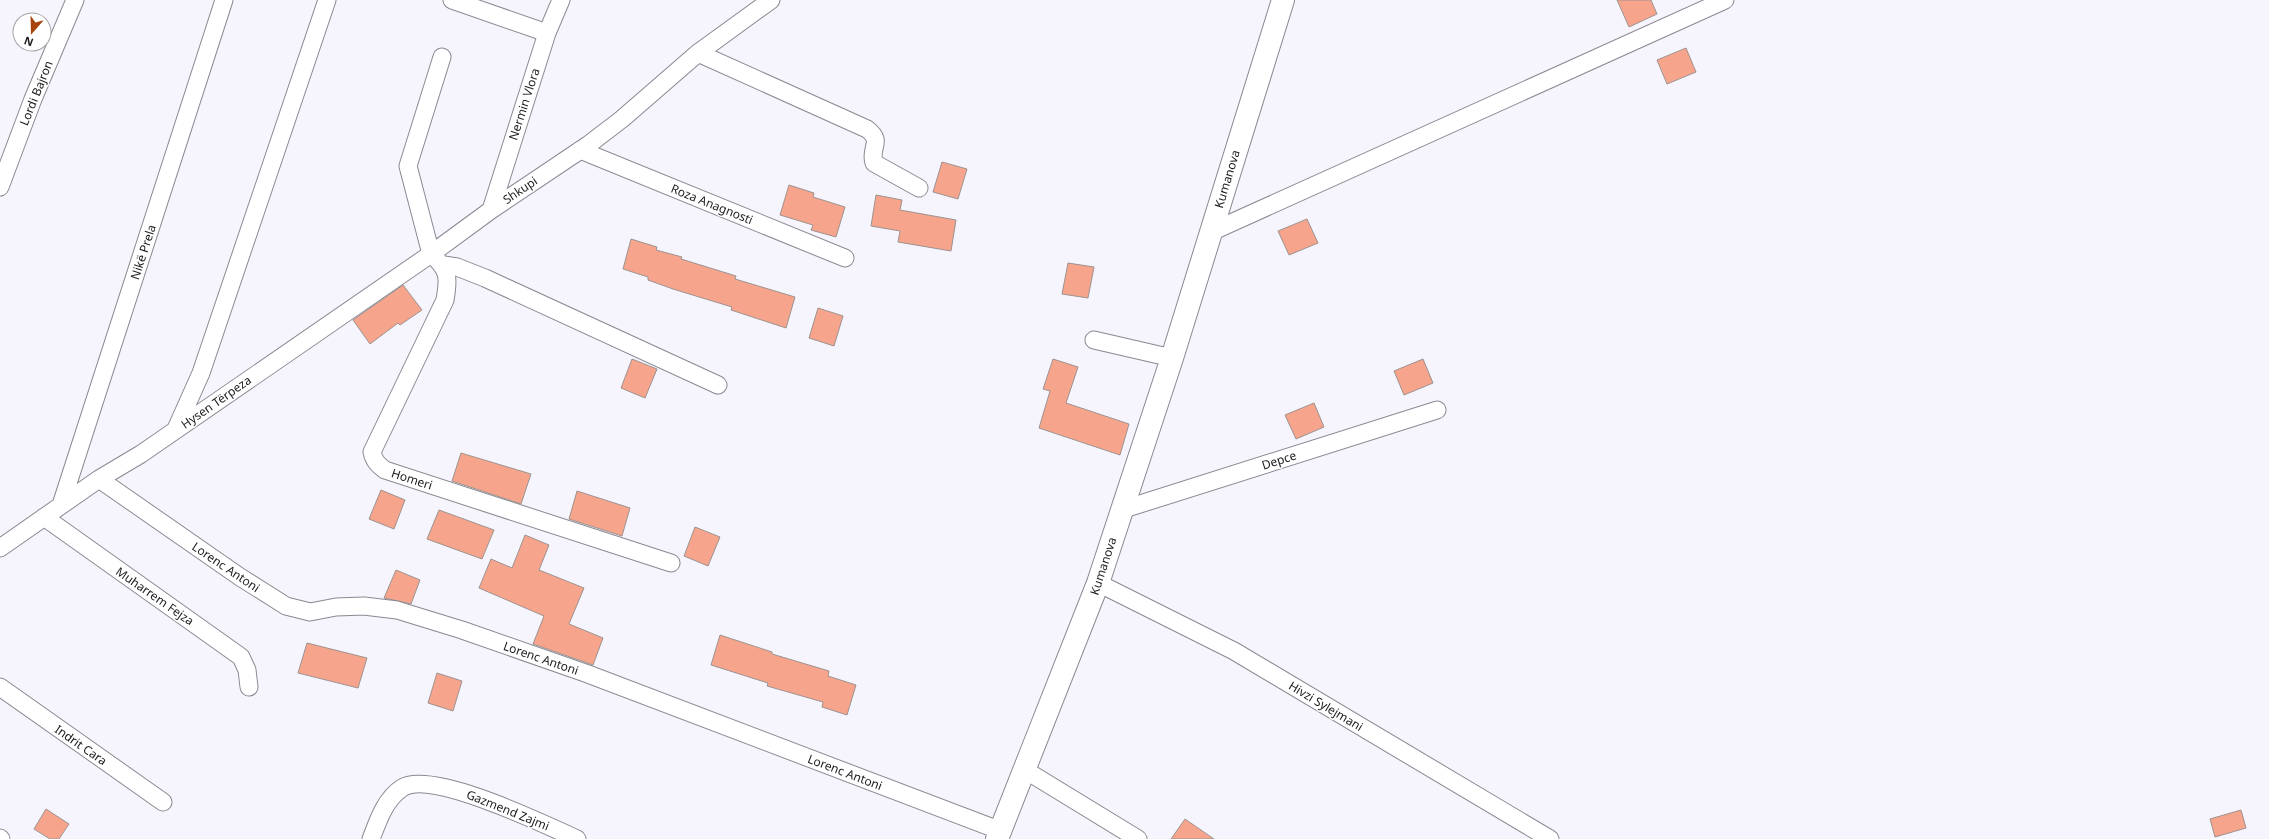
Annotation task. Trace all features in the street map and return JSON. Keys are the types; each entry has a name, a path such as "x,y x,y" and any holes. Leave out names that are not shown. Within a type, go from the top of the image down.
{"main road":[{"name":"Kumanova","path":"999,835 1098,583 1172,358 1283,0"}],"street":[{"name":"Lordi Bajron","path":"0,187 33,99 74,0"},
{"name":"Nikë Prela","path":"61,505 224,0"},
{"path":"175,430 201,373 328,0"},
{"path":"452,0 547,33"},
{"name":"Nermin Vlora","path":"491,210 547,33 561,0"},
{"name":"Shkupi","path":"431,254 491,210 580,150 622,119 698,53 770,0"},
{"path":"1210,232 1725,0"},
{"path":"698,53 867,128 875,134 877,142 872,156 874,163 919,188"},
{"path":"442,57 408,166 431,254 444,265 457,267 485,278 718,385"},
{"name":"Roza Anagnosti","path":"580,150 845,258"},
{"name":"Hysen Tërpeza","path":"0,548 99,479 142,454 431,254"},
{"name":"Homeri","path":"444,265 449,282 446,300 372,452 373,459 377,464 386,470 671,563"},
{"path":"1094,340 1172,358"},
{"name":"Depce","path":"1121,510 1437,410"},
{"name":"Lorenc Antoni","path":"99,479 240,578 286,606 310,612 336,607 364,606 396,610 462,630 588,674 999,835"},
{"name":"Muharrem Fejza","path":"44,517 241,657 247,670 249,687"},
{"name":"Hivzi Sylejmani","path":"1098,583 1234,651 1550,839"},
{"name":"Indrit Cara","path":"0,687 163,802"},
{"path":"1025,770 1138,839"},
{"name":"Gazmend Zajmi","path":"371,839 382,811 393,796 403,787 415,784 465,792 577,839"}],"building":[{"path":"1617,0 1651,0 1657,14 1629,27"},
{"path":"1686,48 1696,72 1667,84 1657,60"},
{"path":"942,162 967,169 958,199 933,192"},
{"path":"789,185 814,193 813,197 845,207 836,237 811,230 813,225 780,215"},
{"path":"876,195 902,200 900,210 956,220 951,251 898,242 900,231 871,226"},
{"path":"1307,219 1318,243 1289,255 1278,231"},
{"path":"631,239 657,247 656,250 682,257 681,259 736,276 735,279 795,297 786,328 731,310 732,307 648,280 648,277 623,269"},
{"path":"1068,263 1094,267 1088,298 1062,294"},
{"path":"403,285 422,310 400,325 398,323 370,344 353,320"},
{"path":"818,308 843,316 834,346 809,338"},
{"path":"632,359 657,369 645,398 621,388"},
{"path":"1053,359 1078,367 1066,403 1129,424 1120,455 1039,428 1050,391 1043,389"},
{"path":"1423,359 1433,383 1404,395 1394,371"},
{"path":"1314,403 1324,427 1296,439 1285,415"},
{"path":"461,453 531,474 521,504 452,481"},
{"path":"381,490 405,500 394,529 369,519"},
{"path":"577,491 630,508 622,536 569,519"},
{"path":"439,510 494,530 482,559 427,539"},
{"path":"695,527 720,537 708,566 684,556"},
{"path":"525,535 549,545 539,570 584,588 569,624 603,638 593,665 533,644 544,616 479,588 491,559 512,568"},
{"path":"396,570 420,580 411,604 384,598"},
{"path":"720,635 772,652 772,654 829,671 828,676 856,685 847,715 822,707 823,702 767,686 768,683 711,665"},
{"path":"307,643 367,658 358,688 298,673"},
{"path":"437,673 462,681 453,711 428,703"},
{"path":"46,809 69,824 59,839 50,839 34,829"},
{"path":"2241,810 2246,828 2215,837 2210,819"},
{"path":"1185,819 1214,839 1171,839"}]}
